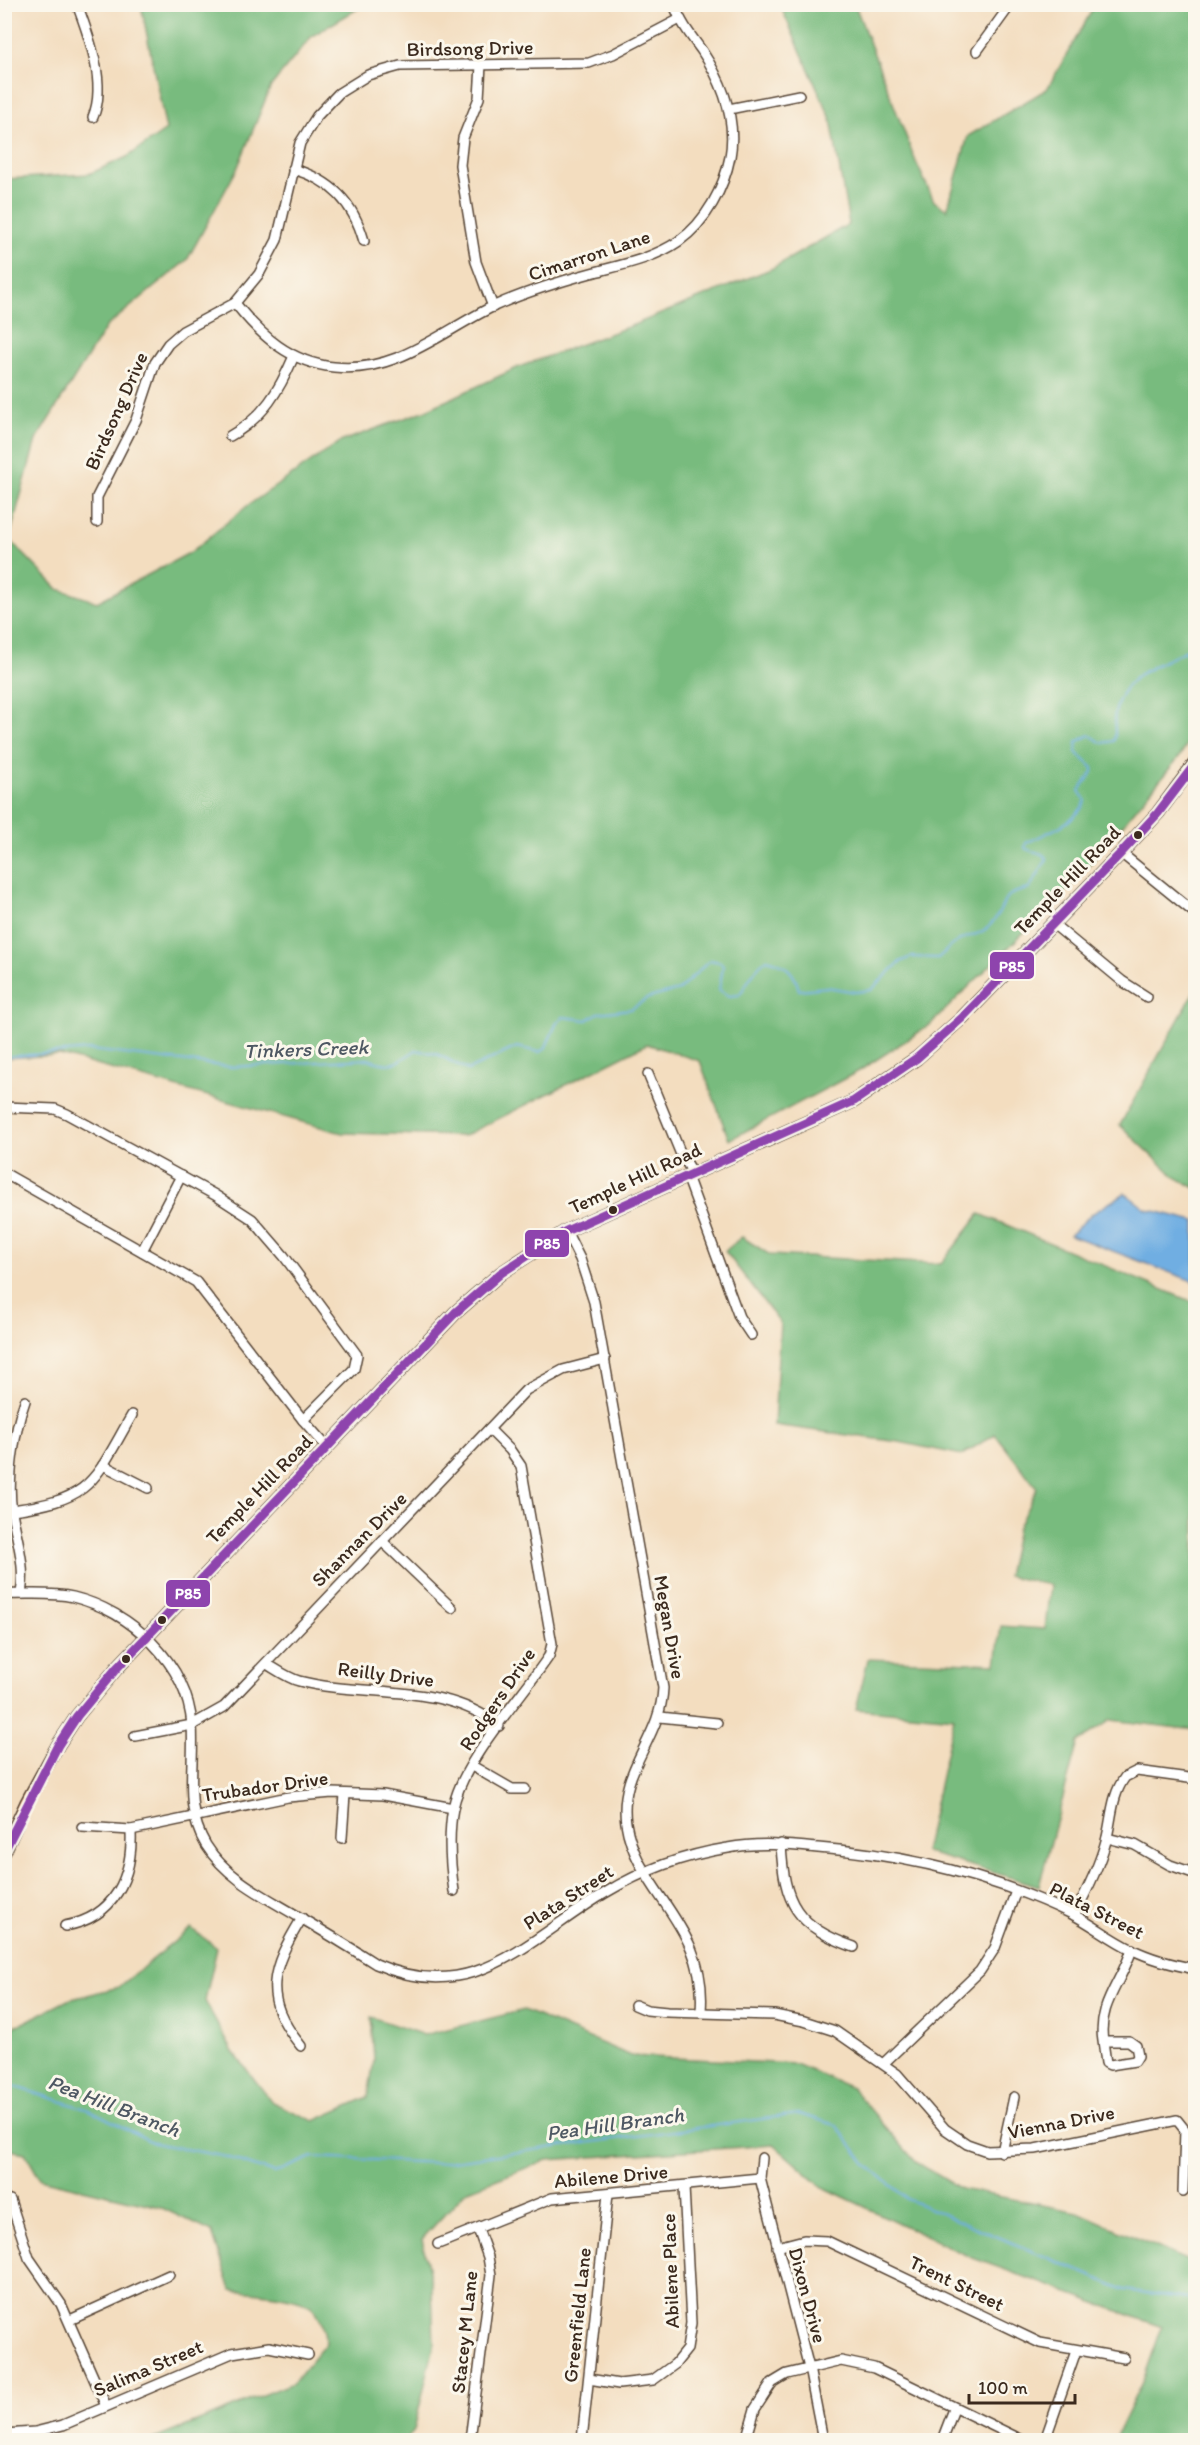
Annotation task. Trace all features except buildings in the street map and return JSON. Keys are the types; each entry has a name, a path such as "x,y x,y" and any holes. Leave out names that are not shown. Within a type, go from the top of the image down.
{"main road":[{"name":"Temple Hill Road","path":"4,1852 27,1802 58,1745 95,1692 477,1292 531,1252 566,1231 810,1122 874,1089 943,1036 1158,813 1196,762"}],"street":[{"path":"77,4 86,32 97,83 97,104 93,117"},
{"name":"Cimarron Lane","path":"235,303 262,333 294,356 334,368 367,367 392,361 493,307 540,289 649,256 686,235 713,201 725,176 732,139 729,109 713,69 680,19 674,4"},
{"path":"977,51 1011,4"},
{"name":"Birdsong Drive","path":"97,522 97,496 136,420 152,368 159,356 183,331 235,303 252,285 272,253 300,144 318,116 339,93 362,78 380,70 413,64 589,63 613,54 680,19"},
{"path":"482,65 479,98 463,138 460,165 476,262 493,307"},
{"path":"729,109 800,95"},
{"path":"293,169 321,178 338,192 357,220 364,241"},
{"path":"230,436 256,419 270,403 294,356"},
{"path":"1120,853 1196,914"},
{"path":"1052,923 1122,981 1147,997"},
{"path":"648,1074 690,1175 739,1317 751,1335"},
{"path":"4,1107 55,1109 181,1176 252,1219 284,1256 355,1350 358,1360 354,1369 303,1420"},
{"path":"4,1173 142,1251 203,1289 303,1420 327,1447"},
{"path":"142,1251 181,1176"},
{"name":"Megan Drive","path":"566,1231 588,1281 605,1359 662,1678 660,1717 633,1770 626,1793 626,1825 645,1871 693,1950 701,1981 701,2011"},
{"name":"Shannan Drive","path":"135,1736 192,1725 224,1707 267,1664 310,1614 383,1542 514,1401 536,1383 563,1370 605,1359"},
{"path":"21,1594 23,1563 12,1510 15,1438 26,1401"},
{"path":"12,1510 49,1504 73,1496 87,1486 103,1465 132,1415"},
{"name":"Rodgers Drive","path":"454,1891 450,1853 453,1808 472,1766 549,1656 552,1644 521,1466 510,1450 489,1430"},
{"path":"103,1465 148,1488"},
{"path":"383,1542 452,1608"},
{"name":"Plata Street","path":"4,1594 69,1596 85,1600 119,1616 146,1636 178,1678 192,1725 190,1793 194,1815 206,1845 228,1871 242,1883 393,1971 425,1979 458,1977 505,1960 603,1894 645,1871 729,1847 781,1844 854,1851 913,1861 1016,1891 1074,1915 1132,1949 1196,1970"},
{"name":"Reilly Drive","path":"267,1664 298,1681 453,1701 484,1714 499,1726"},
{"path":"660,1717 717,1723"},
{"path":"472,1766 512,1789 525,1789"},
{"path":"1074,1915 1091,1883 1107,1838 1116,1794 1121,1782 1131,1773 1150,1772 1196,1779"},
{"path":"342,1838 345,1794"},
{"name":"Trubador Drive","path":"82,1827 131,1830 194,1815 301,1795 345,1794 399,1797 453,1808"},
{"path":"65,1926 90,1920 114,1898 131,1856 131,1830"},
{"path":"1107,1838 1135,1845 1170,1865 1196,1874"},
{"path":"781,1844 783,1884 793,1906 801,1917 823,1933 854,1947"},
{"path":"884,2062 980,1971 994,1948 1016,1891"},
{"path":"301,2046 287,2029 278,2011 273,1986 275,1968 281,1953 302,1918"},
{"path":"1103,2041 1101,2029 1104,2009 1127,1965 1132,1949"},
{"name":"Vienna Drive","path":"635,2005 648,2010 667,2012 701,2011 774,2015 804,2020 835,2031 884,2062 913,2090 945,2129 967,2144 1002,2152 1058,2145 1122,2129 1177,2120 1184,2126 1185,2133 1183,2192"},
{"path":"1002,2152 1014,2097"},
{"name":"Dixon Drive","path":"762,2158 760,2178 810,2368 823,2440"},
{"name":"Abilene Drive","path":"438,2244 544,2200 760,2178"},
{"name":"Abilene Place","path":"588,2379 619,2384 653,2380 675,2364 687,2349 691,2323 684,2187"},
{"name":"Greenfield Lane","path":"582,2440 608,2194"},
{"path":"10,2200 28,2258 70,2320 106,2406"},
{"name":"Stacey M Lane","path":"470,2440 491,2275 488,2257 478,2229"},
{"name":"Trent Street","path":"777,2247 804,2240 827,2241 1040,2343 1124,2358"},
{"path":"70,2320 169,2275"},
{"name":"Salima Street","path":"4,2434 46,2430 232,2353 269,2347 308,2355"},
{"path":"1045,2440 1076,2351"},
{"path":"746,2440 755,2409 772,2383 787,2374 841,2361 863,2364 1022,2440"},
{"path":"942,2440 954,2409"}],"green space":[{"path":"141,5 364,5 312,36 271,86 237,169 187,260 106,327 36,440 9,539 58,589 97,602 191,552 247,506 340,442 424,411 519,367 636,324 773,268 849,224 831,119 780,5 855,5 916,162 934,201 947,210 968,136 1047,89 1095,5 1195,5 1195,730 1180,756 1074,883 930,1025 859,1071 729,1140 700,1061 647,1044 464,1136 342,1133 60,1055 5,1058 5,179 89,174 127,157 166,130"},
{"path":"1195,990 1195,1188 1175,1177 1120,1125"},
{"path":"980,1214 1195,1303 1195,1730 1111,1720 1078,1742 1039,1886 924,1852 954,1718 856,1709 868,1659 996,1664 1001,1626 1045,1629 1050,1585 1007,1576 1017,1529 1037,1488 995,1434 962,1455 899,1442 774,1425 780,1323 725,1251 742,1237 770,1255 941,1264"},
{"path":"191,1928 217,1948 205,2001 233,2052 272,2102 314,2121 368,2097 374,2060 371,2017 424,2035 524,2010 631,2056 796,2064 852,2088 916,2162 961,2189 1078,2212 1195,2264 1195,2440 1114,2440 1144,2378 1162,2327 970,2257 821,2186 774,2145 547,2160 466,2191 422,2239 432,2286 434,2346 414,2430 406,2440 152,2440 293,2383 326,2343 321,2320 313,2308 297,2300 231,2290 212,2232 160,2207 40,2179 25,2153 5,2149 5,2028 21,2024 68,2000 119,1987"}],"water":[{"path":"1125,1193 1146,1209 1195,1221 1195,1282 1070,1235 1090,1215"}],"waterway":[{"name":"Tinkers Creek","path":"4,1057 90,1050 231,1067 368,1059 388,1064 416,1050 437,1054 468,1070 517,1047 539,1052 545,1049 557,1022 563,1017 587,1020 598,1013 631,1009 648,998 679,990 710,960 720,962 723,966 719,990 729,996 739,995 755,971 767,959 788,969 795,978 799,990 827,987 856,992 871,990 900,962 911,957 938,958 957,942 978,934 993,922 1008,897 1029,889 1047,859 1025,848 1026,843 1068,821 1086,801 1079,791 1093,772 1093,768 1076,752 1077,742 1090,735 1102,743 1114,741 1115,713 1127,686 1147,670 1196,644"},
{"name":"Pea Hill Branch","path":"4,2083 92,2111 154,2143 227,2157 274,2173 313,2157 438,2163 799,2114 836,2125 866,2164 907,2199 1125,2290 1196,2300"}],"transit line":[{"name":"P85","path":"4,1851 58,1745 77,1716 116,1669 455,1313 501,1273 566,1231 854,1101 917,1058 962,1018 1121,853 1158,813 1196,763"}]}
